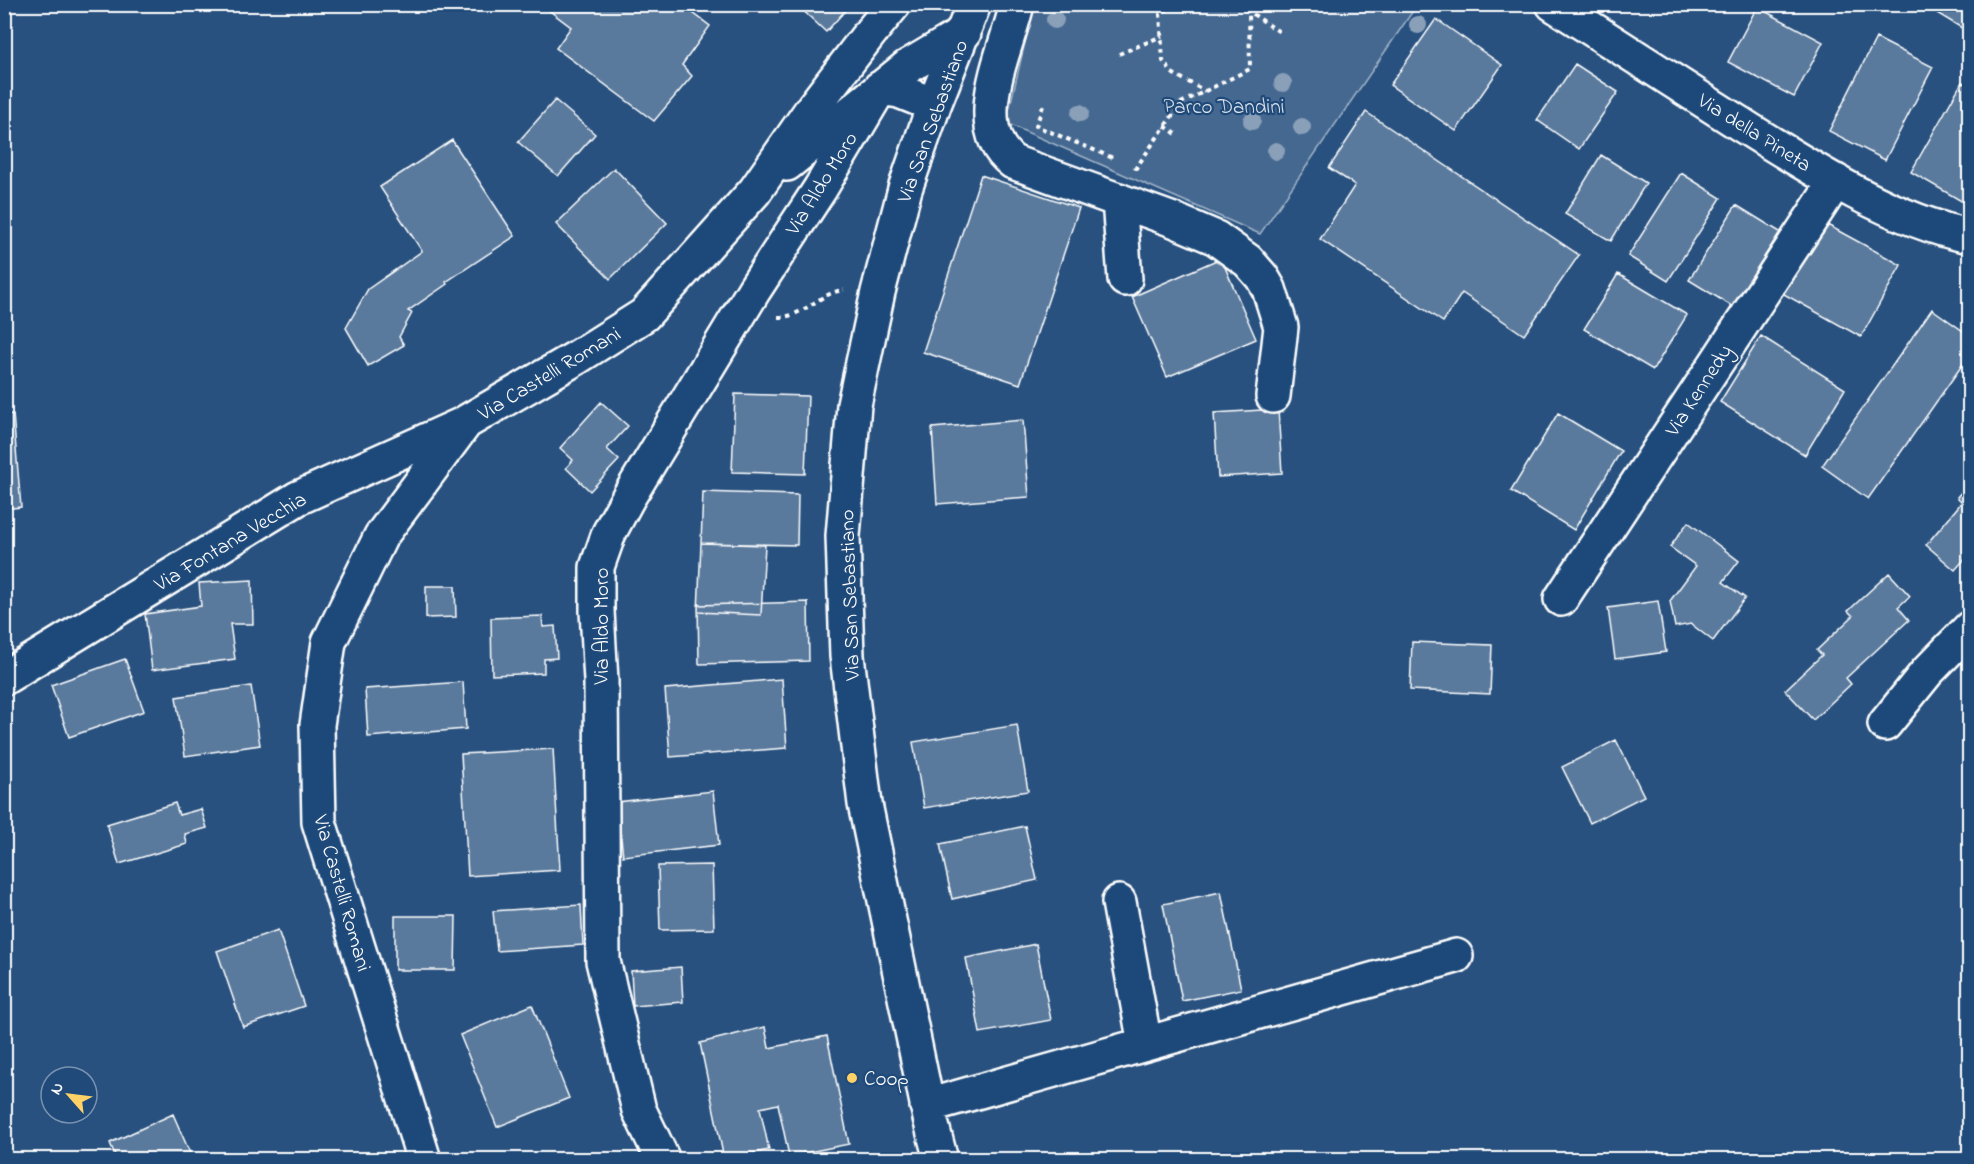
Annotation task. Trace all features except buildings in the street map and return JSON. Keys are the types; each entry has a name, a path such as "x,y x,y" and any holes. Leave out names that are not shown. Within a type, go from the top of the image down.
{"street":[{"path":"755,191 814,106 894,4"},
{"path":"1017,4 992,97 992,131 996,144 1013,162 1216,238 1233,249 1262,277 1273,299 1281,327 1273,396"},
{"name":"Via della Pineta","path":"1553,4 1767,141 1836,181 1911,217 1970,236"},
{"path":"755,191 880,88 969,19"},
{"name":"Via San Sebastiano","path":"941,1160 927,1106 865,804 848,656 843,536 854,405 878,292 905,189 934,105 969,19"},
{"path":"880,88 899,91 934,105"},
{"name":"Via Aldo Moro","path":"663,1160 639,1110 603,961 601,681 597,567 609,533 628,498 880,88"},
{"name":"Via Kennedy","path":"1561,599 1836,181"},
{"name":"Via Castelli Romani","path":"415,1156 319,822 317,725 329,642 381,536 466,422 576,358 644,315 755,191"},
{"path":"1119,200 1125,279"},
{"name":"Via Fontana Vecchia","path":"4,678 298,498 466,422"},
{"path":"1885,724 1927,672 1970,628"},
{"path":"1119,902 1145,1044"},
{"path":"927,1106 1456,956"}],"path":[{"path":"1176,4 1160,14 1163,61 1172,73 1205,91"},
{"path":"1238,4 1281,33"},
{"path":"1126,164 1136,168 1181,103 1250,69 1249,12"},
{"path":"1119,54 1162,36"},
{"path":"1042,106 1036,126 1116,159"},
{"path":"1165,126 1179,136"},
{"path":"747,302 767,314 780,317 792,315 840,290 878,292"}],"green space":[{"name":"Parco Dandini","path":"1034,5 1417,5 1260,234 1006,123"}],"place":[{"name":"Coop","path":"852,1078"}]}
